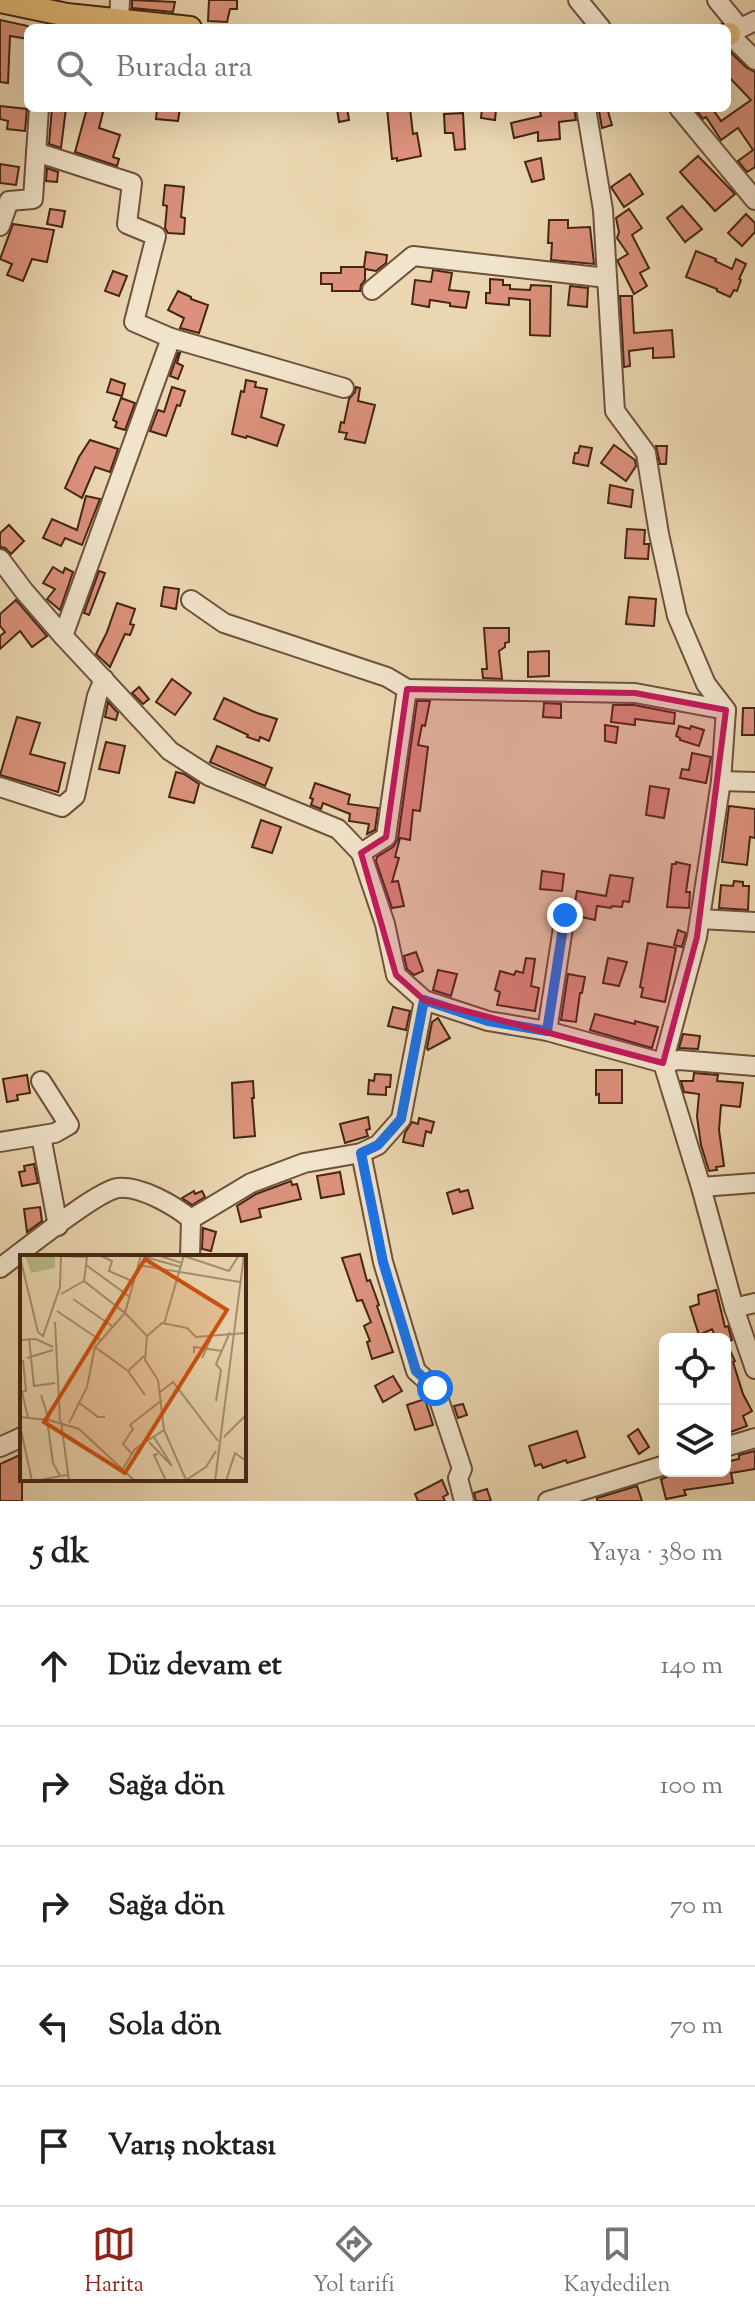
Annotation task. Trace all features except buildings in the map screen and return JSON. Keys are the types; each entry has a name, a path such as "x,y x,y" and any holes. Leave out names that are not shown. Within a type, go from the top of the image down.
{"main road":[{"path":"0,1 37,19 119,11 173,24"}],"street":[{"path":"578,0 598,24"},
{"path":"717,0 755,60"},
{"path":"0,226 9,201 33,199 39,112"},
{"path":"587,112 603,210 615,411 646,453 677,616 706,684 726,710 721,781 697,937 663,1063 734,1308 755,1369"},
{"path":"682,112 755,200"},
{"path":"36,152 132,183 127,224 156,236 134,322 171,338 344,388"},
{"path":"372,290 413,256 607,278"},
{"path":"63,636 171,338"},
{"path":"0,559 63,636 170,751 209,776 338,829 361,853 385,924 396,975 424,1000 488,1021 547,1031 663,1063 679,1060 755,1066"},
{"path":"191,600 224,623 387,677 407,689 635,693 726,710"},
{"path":"0,787 62,807 75,796 97,696 104,679"},
{"path":"361,853 386,837 407,689"},
{"path":"721,781 755,782"},
{"path":"547,1031 565,915"},
{"path":"700,919 755,922"},
{"path":"191,1219 251,1183 304,1163 361,1153 378,1145 401,1119 424,1000"},
{"path":"0,1142 55,1133 69,1125 41,1081"},
{"path":"41,1136 58,1226"},
{"path":"361,1153 383,1262 416,1371 435,1388 462,1469 458,1478 464,1501"},
{"path":"701,1187 755,1183"},
{"path":"0,1268 99,1197 118,1188 142,1191 191,1219"},
{"path":"190,1255 191,1219"},
{"path":"734,1308 755,1303"},
{"path":"0,1447 20,1438"},
{"path":"731,1445 755,1438"},
{"path":"548,1501 659,1467"}],"highlighted area":[{"path":"407,689 635,693 726,710 697,937 663,1063 424,1000 396,975 361,853 386,837"}],"route":[{"path":"435,1388 416,1371 383,1262 361,1153 378,1145 401,1119 424,1000 488,1021 547,1031 565,915"}]}
